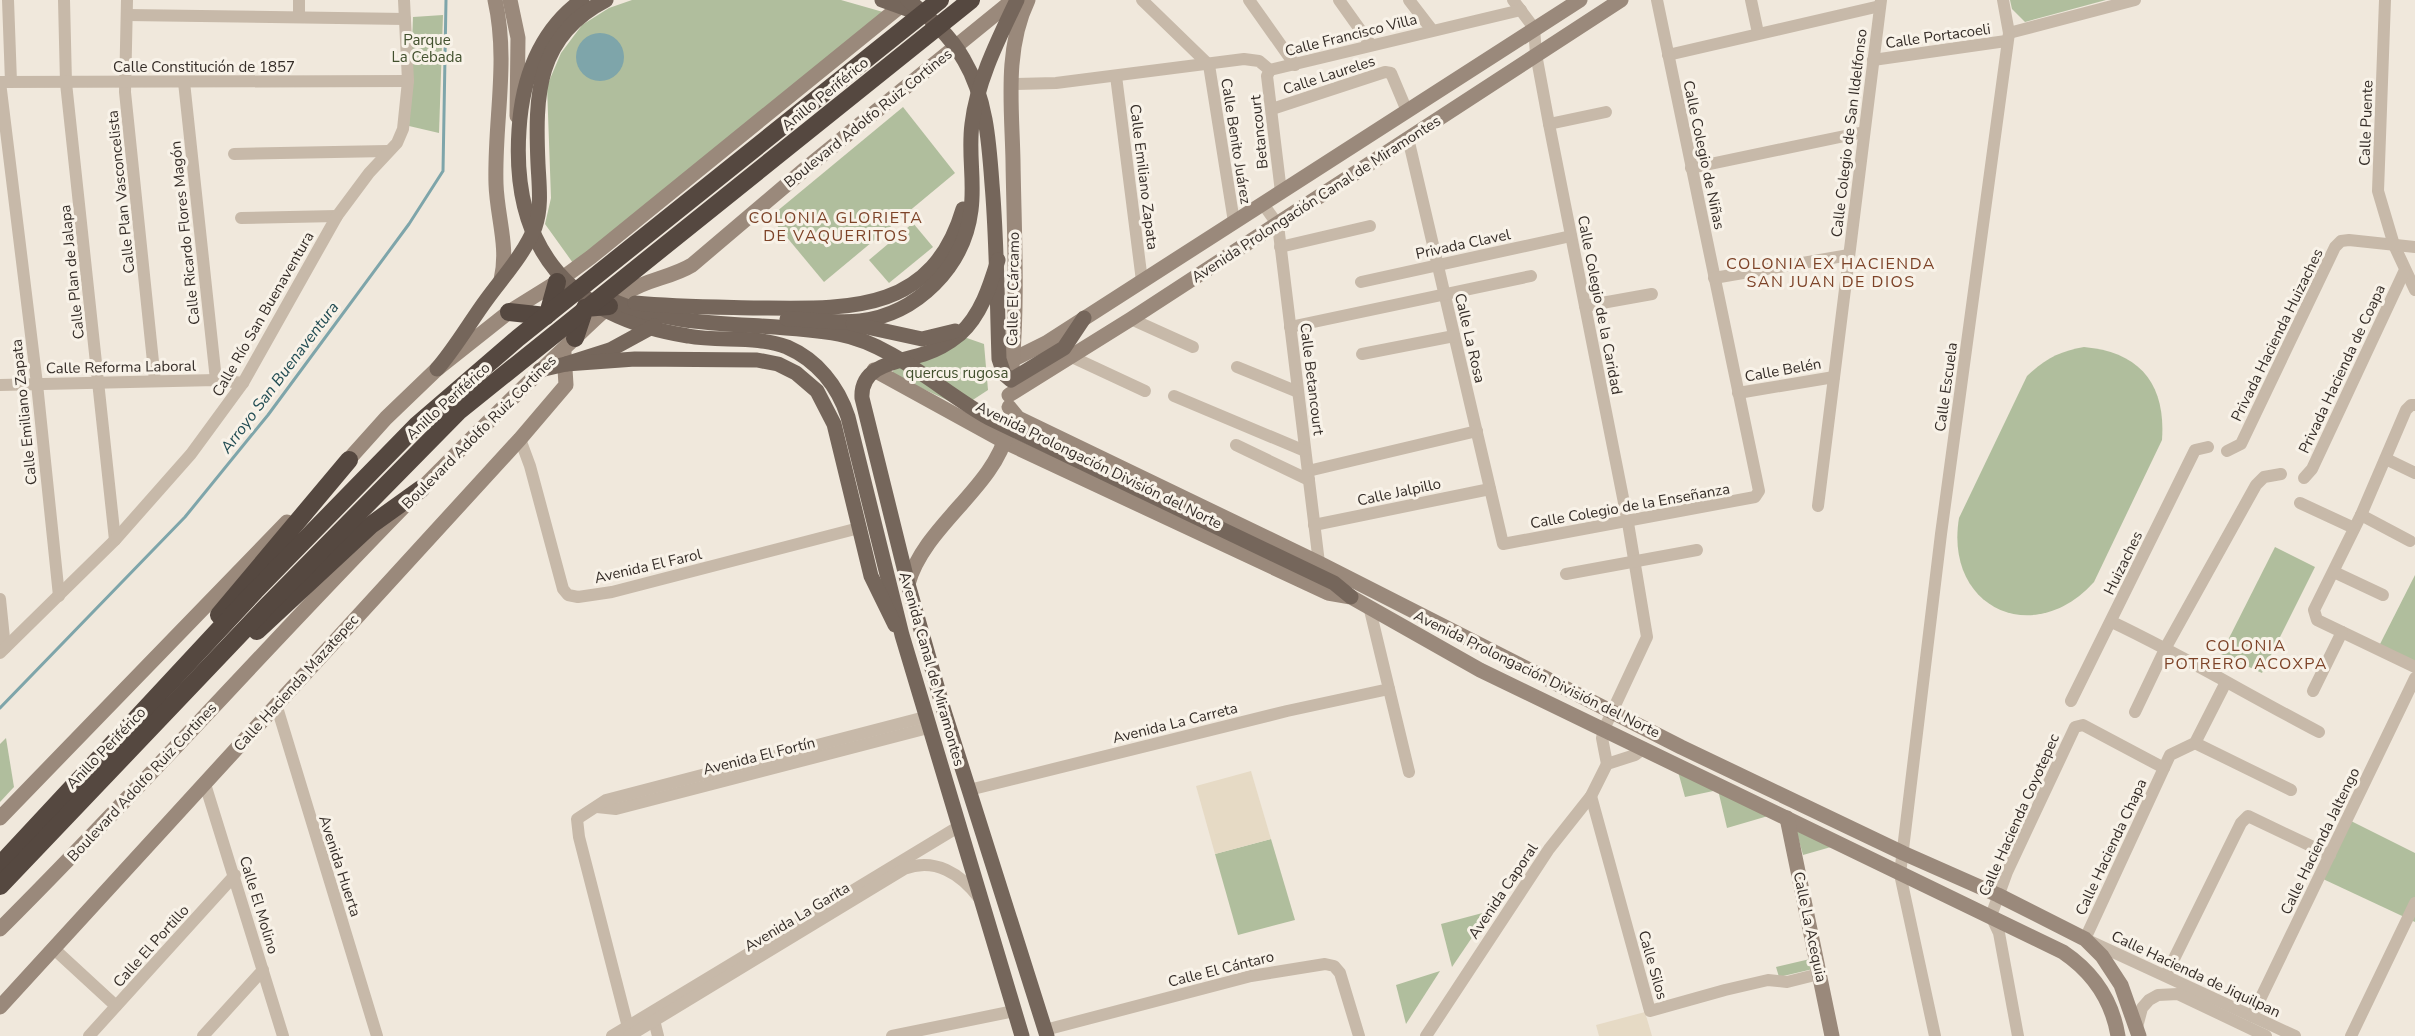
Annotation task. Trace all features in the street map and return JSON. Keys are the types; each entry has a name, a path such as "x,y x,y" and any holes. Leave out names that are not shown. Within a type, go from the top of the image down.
{"highway":[{"name":"Anillo Periférico","path":"0,865 205,645 417,425 547,315 940,0"},
{"name":"Anillo Periférico","path":"0,886 170,707 459,411 583,302 971,0"},
{"path":"508,312 547,315 557,282"},
{"path":"569,344 583,302 610,303"},
{"path":"205,645 219,616 230,600 349,460"},
{"path":"170,707 279,613 371,525 421,489"}],"main road":[{"path":"495,0 503,54 496,183 505,250 501,280"},
{"path":"510,0 518,38 516,80 518,138"},
{"path":"560,20 574,0"},
{"path":"560,20 582,0"},
{"path":"437,369 459,343 525,246 537,219 540,202 536,115 545,69 566,31 583,14 606,0"},
{"path":"882,0 932,19"},
{"path":"0,818 349,460 386,418 437,369 508,312 557,282 908,0 932,19 950,38 976,84 988,139 998,256 999,358 1010,394 1064,348 1091,314 1110,333"},
{"path":"540,370 600,354 657,324 681,318 844,322 871,319 894,312 921,295 944,274 957,256 966,235 972,198 971,135 975,108 995,48 1015,0"},
{"name":"Boulevard Adolfo Ruiz Cortines","path":"0,929 77,852 218,699 421,489 610,303 633,289 692,265 814,161 1015,0"},
{"name":"Calle El Cárcamo","path":"908,584 923,550 993,464 1005,442 1016,317 1011,84 1014,45 1028,0"},
{"name":"Avenida Prolongación Canal de Miramontes","path":"1010,394 1278,225 1621,0"},
{"name":"Avenida Prolongación Canal de Miramontes","path":"1012,360 1091,314 1577,1"},
{"name":"Avenida Canal de Miramontes","path":"560,20 540,48 530,70 521,100 518,138 520,191 530,229 548,260 583,302 658,330 703,338 771,343 789,348 809,360 825,375 841,399 902,635 1022,1036"},
{"path":"610,303 682,307 831,309 877,301 917,280 945,250 961,217 971,171"},
{"path":"874,370 940,348 961,333 974,318 986,294 998,256"},
{"path":"610,303 680,321 773,326 841,334 886,352 989,418 1334,583 1351,597"},
{"path":"844,322 922,339 951,333 974,318"},
{"name":"Calle Hacienda Mazatepec","path":"0,1007 520,439 566,385 569,344"},
{"path":"567,364 635,359 757,360 789,369 811,385 829,412 874,587 902,635"},
{"name":"Avenida Canal de Miramontes","path":"874,370 864,382 862,398 908,584 969,790 1046,1033"},
{"name":"Avenida Prolongación División del Norte","path":"874,370 1005,442 1328,593 1351,597 1475,667 2063,952 2081,965 2096,981 2108,1001 2118,1036"},
{"name":"Avenida Prolongación División del Norte","path":"1010,394 1017,418 1319,563 1681,747 1903,853 1998,895 2085,939"},
{"path":"1024,451 1024,439 1037,428"},
{"path":"1475,667 1488,649"},
{"path":"1648,750 1661,747 1660,736"},
{"path":"1672,761 1671,752 1681,747"},
{"name":"Calle La Acequia","path":"1787,818 1832,1036"},
{"path":"2085,939 2113,971 2126,994 2138,1031"}],"street":[{"name":"Calle Emiliano Zapata","path":"8,0 4,82 59,596"},
{"name":"Calle Plan de Jalapa","path":"64,0 66,83 115,540"},
{"name":"Calle Plan Vasconcelista","path":"127,0 125,92 155,381"},
{"path":"299,0 300,17"},
{"name":"Calle Río San Buenaventura","path":"3,650 115,540 191,454 243,383 337,216 397,143 403,129 408,81 404,0"},
{"path":"1142,0 1209,65"},
{"path":"1249,0 1294,64"},
{"path":"1339,0 1371,45"},
{"path":"1410,0 1432,30"},
{"path":"1513,0 1534,28"},
{"name":"Calle Colegio de Niñas","path":"1657,0 1759,491"},
{"path":"1751,0 1758,33"},
{"name":"Calle Escuela","path":"1900,874 1940,545 2008,37 2002,0"},
{"path":"2008,37 2135,0"},
{"name":"Calle Puente","path":"2385,0 2378,190 2394,245 2404,272 2415,290"},
{"path":"1668,55 1880,3"},
{"name":"Calle Colegio de San Ildelfonso","path":"1818,506 1880,3"},
{"name":"Calle Francisco Villa","path":"1011,84 1056,83 1244,59 1259,61 1270,70 1521,10"},
{"path":"127,15 405,19"},
{"name":"Calle Colegio de la Caridad","path":"1534,28 1548,124 1628,523 1647,637 1604,729"},
{"name":"Calle Portacoeli","path":"1873,60 2008,37"},
{"name":"Calle Benito Juárez","path":"1209,65 1234,222"},
{"name":"Betancourt","path":"1270,70 1267,76 1281,192"},
{"name":"Calle Laureles","path":"1272,109 1385,72 1391,73 1395,79 1407,111"},
{"name":"Calle Emiliano Zapata","path":"1116,76 1142,281"},
{"name":"Calle Constitución de 1857","path":"4,82 408,81"},
{"name":"Calle Ricardo Flores Magón","path":"184,82 216,380"},
{"path":"1548,124 1606,112"},
{"path":"1691,168 1864,132"},
{"name":"Calle La Rosa","path":"1408,138 1503,544"},
{"path":"234,154 388,152"},
{"path":"1263,204 1278,225"},
{"path":"241,218 337,216"},
{"name":"Calle Betancourt","path":"1278,225 1319,563"},
{"path":"1280,248 1370,226"},
{"name":"Privada Clavel","path":"1361,282 1571,236"},
{"name":"Privada Hacienda Huizaches","path":"2227,451 2241,444 2335,247 2341,241 2349,240 2415,247"},
{"path":"1714,278 1849,255"},
{"name":"Privada Hacienda de Coapa","path":"2304,477 2312,469 2404,272"},
{"path":"1290,327 1531,276"},
{"path":"1585,306 1652,294"},
{"path":"1131,319 1193,347"},
{"path":"1362,354 1454,336"},
{"path":"1072,357 1145,391"},
{"path":"1237,366 1298,392"},
{"name":"Calle Belén","path":"1738,393 1834,377"},
{"name":"Calle Reforma Laboral","path":"0,385 216,380 243,383"},
{"path":"1174,396 1305,451"},
{"path":"2413,405 2314,610 2314,616 2415,667"},
{"path":"1236,445 1308,476 1477,431"},
{"name":"Avenida El Farol","path":"520,439 530,466 563,589 568,595 578,597 612,592 859,528"},
{"name":"Huizaches","path":"2071,701 2195,450 2208,447"},
{"path":"2386,459 2415,473"},
{"path":"2135,712 2166,647 2256,485 2264,477 2281,474"},
{"name":"Calle Jalpillo","path":"1314,525 1490,489"},
{"name":"Calle Colegio de la Enseñanza","path":"1503,544 1628,523 1749,499 1755,497 1759,491"},
{"path":"2300,503 2354,528"},
{"path":"2361,515 2410,541"},
{"path":"1566,574 1697,550"},
{"path":"2334,572 2383,595"},
{"path":"0,599 3,650"},
{"path":"1370,609 1409,772"},
{"path":"2112,622 2166,647 2225,684 2319,732"},
{"path":"2313,691 2342,632"},
{"name":"Calle Hacienda Jaltengo","path":"2252,1016 2415,678"},
{"path":"2164,768 2170,755 2195,743 2225,684"},
{"name":"Avenida La Carreta","path":"969,790 1287,711 1389,689"},
{"name":"Avenida Huerta","path":"276,704 374,1035"},
{"name":"Avenida El Fortín","path":"629,1033 577,826 581,815 606,800 616,797 927,722"},
{"name":"Calle Hacienda Coyotepec","path":"1991,916 1998,895 2075,727 2082,725 2164,768"},
{"path":"1604,729 1602,738 1607,764 1648,750"},
{"path":"2195,743 2291,790"},
{"name":"Avenida Caporal","path":"1426,1036 1542,858 1591,796 1607,764"},
{"name":"Calle Hacienda Chapa","path":"2085,939 2164,768"},
{"name":"Calle El Molino","path":"205,784 283,1036"},
{"name":"Calle Silos","path":"1591,796 1650,1011 1768,980 1787,982 1820,974"},
{"path":"2166,975 2241,824 2248,816 2330,855"},
{"name":"Avenida La Garita","path":"612,1036 629,1033 958,827"},
{"name":"Avenida La Garita","path":"653,1016 900,871 914,865 930,864 948,870 980,898"},
{"path":"1900,874 1935,1036"},
{"name":"Calle El Portillo","path":"89,1036 235,875"},
{"path":"2351,1036 2415,903"},
{"path":"1991,916 1999,933 2018,1036"},
{"name":"Calle Hacienda de Jiquilpan","path":"2085,939 2291,1035"},
{"path":"54,948 116,1006"},
{"name":"Calle El Cántaro","path":"1046,1033 1251,976 1325,964 1334,966 1340,973 1359,1036"},
{"path":"202,1036 263,970"},
{"name":"Calle Hacienda de Jiquilpan","path":"2138,1031 2142,1008 2158,995 2168,993 2178,994 2266,1036"},
{"path":"892,1036 1014,1011"},
{"path":"653,1016 658,1036"},
{"path":"2236,1022 2240,1036"}],"green space":[{"path":"632,0 841,0 883,12 573,263 545,224 551,198 547,86 561,53 582,25 609,8"},
{"path":"2010,0 2106,0 2025,22 2012,9"},
{"name":"Parque La Cebada","path":"443,15 439,133 409,126 413,17"},
{"path":"903,107 955,173 824,282 770,217"},
{"path":"913,223 933,247 889,283 869,260"},
{"name":"quercus rugosa","path":"964,337 984,344 988,390 962,407 891,374 897,365"},
{"path":"2084,347 2104,350 2120,356 2146,374 2154,387 2159,403 2162,440 2094,582 2070,602 2045,613 2021,615 1998,609 1979,595 1965,575 1958,549 1959,518 2027,376 2053,357"},
{"path":"2275,547 2315,567 2262,673 2221,654"},
{"path":"2415,575 2415,664 2378,648"},
{"path":"6,738 14,787 0,802 0,744"},
{"path":"1677,768 1768,816 1727,828 1718,790 1685,797"},
{"path":"2351,821 2415,853 2415,922 2323,879"},
{"path":"1796,830 1831,847 1803,855"},
{"path":"1271,839 1295,920 1238,935 1215,854"},
{"path":"1490,911 1452,967 1441,924"},
{"path":"1810,959 1813,969 1779,977 1776,967"},
{"path":"1440,971 1406,1024 1396,985"}],"shaded area":[{"path":"1251,771 1271,839 1215,854 1196,786"},
{"path":"1645,1012 1652,1036 1599,1036 1596,1025"}],"water":[{"path":"600,33 617,40 624,57 617,74 600,81 583,74 576,57 583,40"}],"waterway":[{"name":"Arroyo San Buenaventura","path":"0,708 185,517 268,415 409,224 443,171 446,0"}],"district":[{"name":"COLONIA GLORIETA DE VAQUERITOS","path":"836,226"},
{"name":"COLONIA EX HACIENDA SAN JUAN DE DIOS","path":"1831,272"},
{"name":"COLONIA POTRERO ACOXPA","path":"2246,654"}]}
